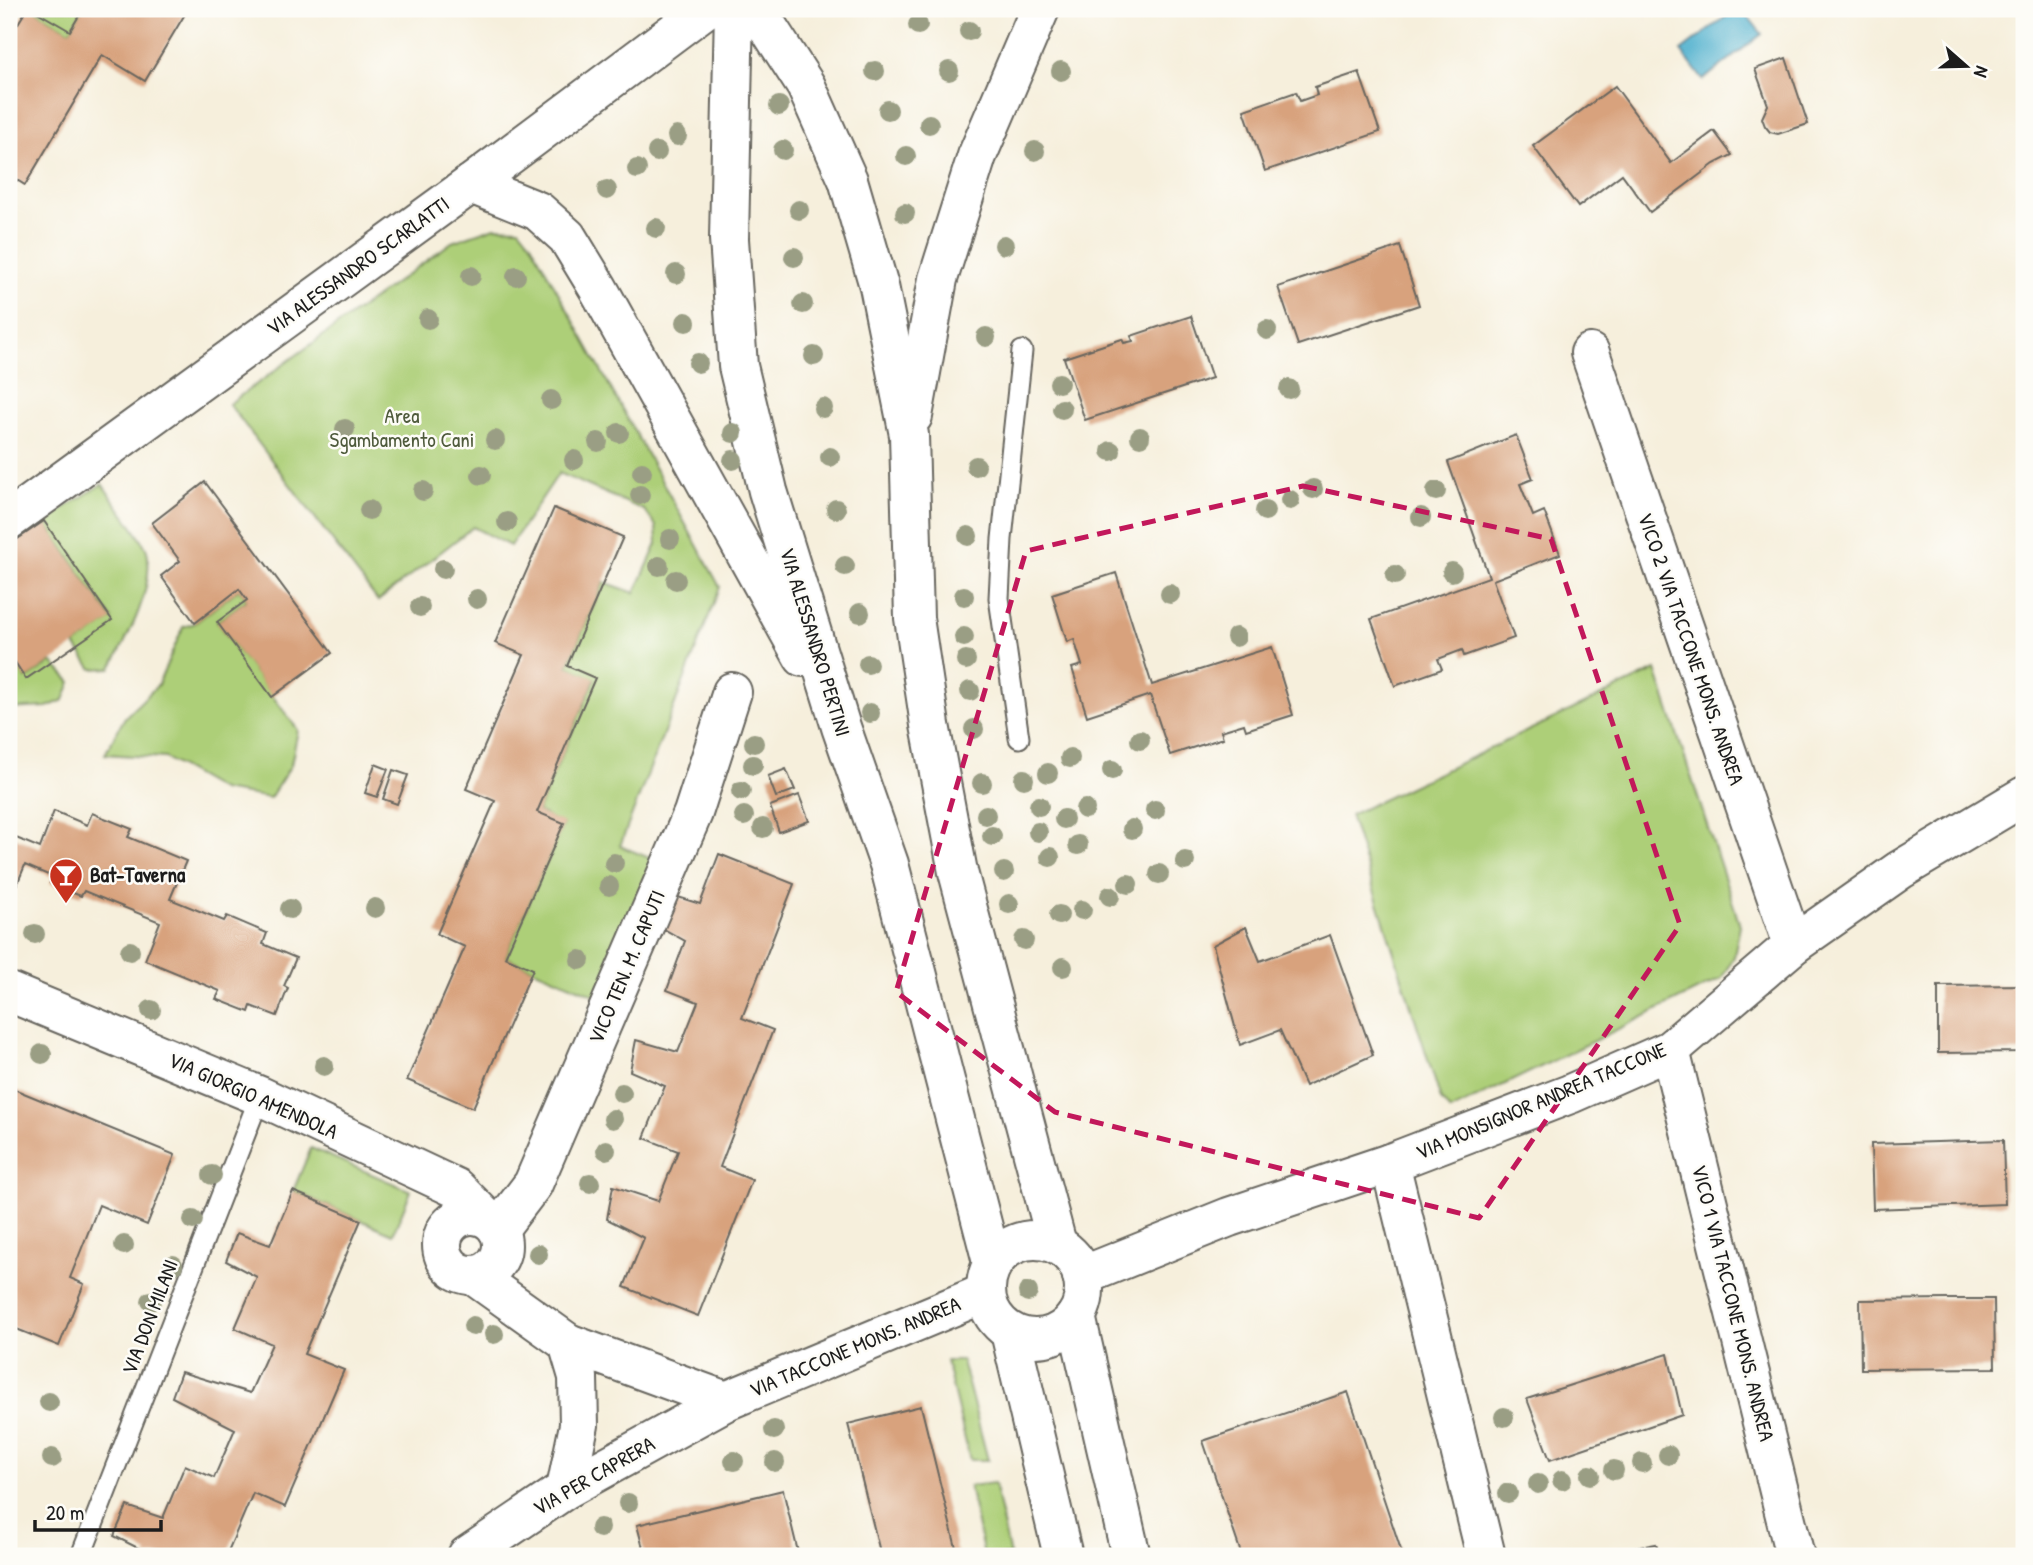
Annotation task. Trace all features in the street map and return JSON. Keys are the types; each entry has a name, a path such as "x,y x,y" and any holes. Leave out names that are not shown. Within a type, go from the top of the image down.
{"main road":[{"name":"VIA ALESSANDRO SCARLATTI","path":"9,520 471,184 705,9"},
{"name":"VIA ALESSANDRO PERTINI","path":"734,9 729,239 738,366 768,491 841,727 889,864 989,1278"},
{"path":"752,9 770,30 806,86 848,180 879,286 909,435 914,618 930,725 958,872 1057,1244"},
{"path":"909,435 938,279 977,156 1041,9"},
{"path":"471,184 538,211 567,237 598,288 841,727"},
{"name":"VICO 2 VIA TACCONE MONS. ANDREA","path":"1590,353 1793,945"},
{"name":"VICO TEN. M. CAPUTI","path":"492,1224 533,1184 693,813 732,692"},
{"name":"VIA MONSIGNOR ANDREA TACCONE","path":"1082,1276 1229,1217 1390,1163 1570,1094 1670,1050 1793,945 1900,870 2024,796"},
{"name":"VIA GIORGIO AMENDOLA","path":"9,992 260,1096 456,1188 492,1224"},
{"name":"VICO 1 VIA TACCONE MONS. ANDREA","path":"1670,1050 1795,1556"},
{"path":"1390,1163 1486,1556"},
{"path":"492,1224 476,1215 456,1220 449,1226 443,1244 448,1262 455,1269 473,1275 568,1343 726,1401"},
{"path":"1028,1239 1057,1244 1073,1258 1082,1276 1082,1304 1076,1316 1066,1327 1039,1338 1010,1332 998,1322 989,1308 989,1278 1014,1243 1028,1239"},
{"name":"VIA TACCONE MONS. ANDREA","path":"726,1401 989,1278"},
{"path":"1076,1316 1131,1556"},
{"path":"1010,1332 1063,1556"},
{"path":"566,1489 579,1425 578,1377 568,1343"},
{"name":"VIA PER CAPRERA","path":"467,1556 566,1489 726,1401"}],"lane":[{"path":"1019,738 999,598 1002,539 1022,351"},
{"name":"VIA DON MILANI","path":"82,1553 260,1096"}],"highlighted area":[{"path":"1303,486 1551,539 1680,925 1479,1218 1055,1112 896,992 1026,551"}],"green space":[{"path":"32,9 83,9 70,31"},
{"name":"Area Sgambamento Cani","path":"495,227 519,228 531,243 720,587 620,846 657,861 599,997 505,957 563,824 537,812 595,679 567,666 604,582 635,593 657,544 656,526 644,510 559,473 510,546 473,527 378,601 229,404 452,242"},
{"path":"102,484 145,546 148,565 144,596 111,668 92,669 75,645 112,619 44,521"},
{"path":"239,589 247,600 217,622 298,730 291,765 270,798 221,790 165,758 105,754 125,717 158,685 183,627 195,623"},
{"path":"9,653 26,679 52,662 71,682 64,700 47,707 9,709"},
{"path":"1656,670 1740,925 1734,957 1721,979 1450,1111 1441,1100 1350,815"},
{"path":"311,1148 411,1191 393,1234 293,1191"},
{"path":"946,1361 962,1361 988,1460 970,1460"},
{"path":"994,1483 1010,1556 984,1556 969,1486"}],"water":[{"path":"1736,9 1742,9 1762,34 1703,80 1681,51"}],"building":[{"path":"27,9 32,9 70,31 83,9 188,9 145,81 102,55 25,185 9,175 9,38"},
{"path":"1786,58 1808,124 1778,134 1770,132 1762,118 1768,105 1755,69"},
{"path":"1359,72 1380,132 1265,171 1244,110 1296,92 1300,101 1317,95 1315,87"},
{"path":"1615,86 1671,163 1714,131 1732,155 1714,164 1650,212 1622,174 1578,207 1533,146"},
{"path":"1400,246 1419,305 1298,345 1278,287"},
{"path":"1191,316 1212,378 1085,420 1064,358 1122,339 1124,343 1133,341 1131,336"},
{"path":"1516,435 1533,479 1520,484 1533,516 1544,511 1560,554 1493,580 1514,638 1464,656 1462,650 1438,659 1442,669 1395,686 1371,619 1489,577 1448,462"},
{"path":"205,482 332,653 272,697 217,622 247,600 239,589 195,623 161,576 180,561 152,523"},
{"path":"554,508 623,537 567,666 595,678 537,812 564,823 505,957 533,969 473,1108 407,1080 465,947 437,934 495,801 466,789 524,655 495,643"},
{"path":"44,521 112,620 26,679 9,653 9,545"},
{"path":"1116,573 1152,685 1272,647 1293,715 1246,730 1244,724 1221,731 1223,738 1170,755 1150,695 1087,716 1072,668 1082,665 1074,639 1067,642 1052,594"},
{"path":"375,764 388,769 377,797 365,793"},
{"path":"786,769 795,790 776,797 768,776"},
{"path":"393,770 408,775 397,804 383,799"},
{"path":"799,795 809,821 779,832 770,806"},
{"path":"54,811 87,825 92,813 132,829 128,837 186,861 170,899 224,921 227,916 267,933 263,944 296,958 284,986 288,988 277,1016 251,1006 249,1012 216,999 220,991 145,960 160,922 84,891 81,896 73,893 50,883 53,877 25,865 9,904 9,835 40,848"},
{"path":"719,854 794,884 742,1018 773,1030 720,1167 752,1180 698,1316 624,1287 644,1238 607,1219 613,1186 658,1201 678,1151 644,1138 665,1086 630,1071 636,1040 678,1052 698,1002 667,990 685,941 664,929 678,897 700,904"},
{"path":"1246,927 1260,961 1330,935 1373,1055 1305,1086 1280,1030 1240,1045 1213,945"},
{"path":"2024,985 2024,1052 1938,1053 1938,986"},
{"path":"9,1087 175,1155 147,1225 99,1205 70,1278 84,1284 59,1346 9,1326 9,1196 13,1187 9,1185"},
{"path":"2003,1140 2005,1204 1873,1209 1871,1144"},
{"path":"293,1191 361,1220 304,1354 344,1370 285,1507 253,1493 226,1556 146,1556 148,1553 114,1536 127,1506 163,1518 185,1465 214,1478 235,1429 172,1397 181,1372 250,1393 272,1344 235,1328 257,1277 226,1261 237,1233 270,1245"},
{"path":"1994,1299 1995,1368 1861,1369 1860,1300"},
{"path":"1668,1354 1682,1415 1550,1460 1527,1399"},
{"path":"1348,1392 1403,1556 1242,1556 1203,1441"},
{"path":"921,1406 958,1556 881,1556 848,1424"},
{"path":"783,1490 799,1556 645,1556 637,1525"},
{"path":"1656,1544 1660,1556 1596,1556 1596,1555"}],"place":[{"name":"Bat-Taverna","path":"66,905"}]}
